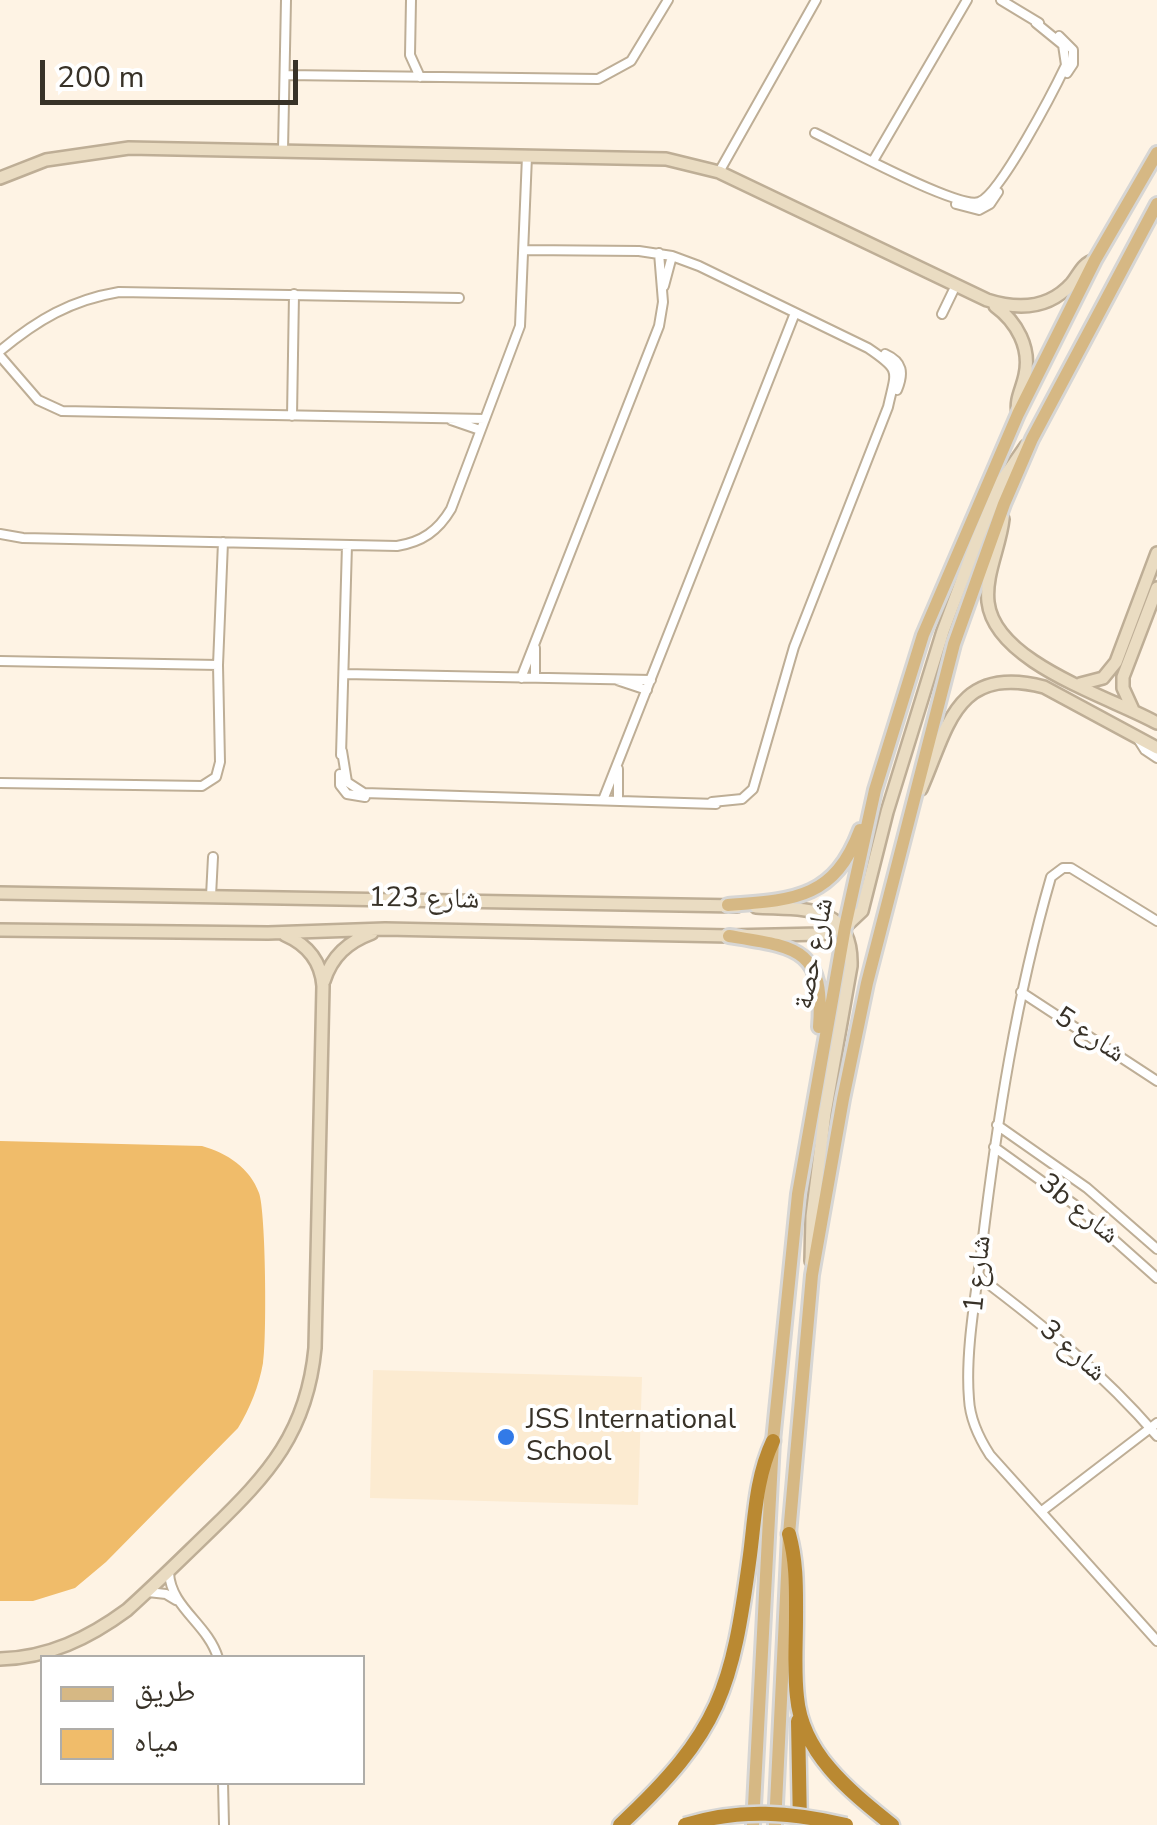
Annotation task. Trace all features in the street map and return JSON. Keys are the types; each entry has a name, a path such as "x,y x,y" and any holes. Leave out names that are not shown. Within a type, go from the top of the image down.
{"highway":[{"path":"620,1825 687,1756 724,1691 738,1638 760,1477 773,1441"},
{"path":"790,1534 796,1580 800,1825"},
{"path":"797,1700 819,1754 842,1783 892,1825"},
{"path":"686,1825 712,1817 764,1812 846,1825"}],"main road":[{"name":"شارع حصة","path":"753,1825 773,1441 798,1194 845,927 876,790 923,635 1018,414 1095,260 1157,153"},
{"name":"شارع حصة","path":"775,1825 790,1534 812,1275 859,1022 954,644 1004,504 1032,439 1157,204"},
{"path":"728,905 797,898 816,890 847,860 876,790"},
{"path":"729,936 786,946 801,955 817,975 821,1004 814,1089"}],"street":[{"path":"283,150 286,0"},
{"path":"400,77 410,55 411,0"},
{"path":"284,75 598,79 631,61 668,0"},
{"path":"720,172 816,0"},
{"path":"873,161 967,0"},
{"path":"815,133 967,209 983,209 993,201 1052,93 1073,64 1074,50 1066,40 1001,0"},
{"path":"410,55 420,77"},
{"path":"0,178 46,160 110,150 666,159 720,172 987,300 1010,307 1046,302 1066,288 1083,266 1095,260"},
{"path":"0,534 23,538 396,546 410,544 435,531 452,509 520,326 526,156"},
{"path":"347,545 342,752 349,785 360,792 743,804 753,799 788,664 901,381 901,367 892,357 672,256 525,250"},
{"path":"521,678 655,337 662,314 659,254"},
{"path":"663,290 672,256"},
{"path":"942,314 956,285"},
{"path":"459,298 103,294 56,310 0,353 38,400 54,409 485,418"},
{"path":"292,416 294,294"},
{"path":"987,300 1010,320 1024,347 1026,369 1018,396 1018,414"},
{"path":"604,800 796,313"},
{"path":"441,418 480,430"},
{"path":"812,1275 810,1236 822,1130 851,966 852,943 845,927 862,912 943,631 977,540 1001,482 1032,439"},
{"path":"1004,504 988,588 992,619 1000,634 1023,656 1154,720"},
{"path":"0,782 194,786 210,783 216,777 220,762 218,665 223,542"},
{"path":"1134,711 1123,688 1123,677 1157,553"},
{"path":"1080,684 1093,682 1111,671 1157,588"},
{"path":"535,677 538,634"},
{"path":"0,661 218,665"},
{"path":"344,674 651,680"},
{"path":"607,678 647,690"},
{"path":"912,806 946,722 983,688 1014,682 1044,687 1157,748"},
{"path":"1136,735 1144,750 1157,758"},
{"path":"618,800 620,760"},
{"path":"211,896 212,857"},
{"name":"شارع 1","path":"1157,921 1078,872 1064,868 1051,877 1021,992 997,1125 969,1380 974,1428 990,1456 1157,1640"},
{"name":"شارع 123","path":"0,893 728,905 808,911 845,927"},
{"name":"شارع 123","path":"0,930 268,933 385,929 729,936 821,934 845,927"},
{"path":"323,986 332,961 344,948 385,929"},
{"path":"0,1660 42,1654 86,1637 128,1610 267,1473 290,1440 309,1388 315,1348 323,986 316,959 303,944 268,933"},
{"name":"شارع 5","path":"1021,992 1157,1081"},
{"name":"3b شارع","path":"997,1125 1087,1188 1157,1249"},
{"name":"3b شارع","path":"994,1148 1075,1204 1157,1278"},
{"name":"شارع 3","path":"978,1276 1072,1350 1155,1429"},
{"path":"1042,1511 1155,1429"},
{"path":"169,1571 171,1588 211,1639 217,1655"},
{"path":"148,1592 166,1594 180,1603"},
{"path":"223,1785 224,1825"}],"shaded area":[{"name":"JSS International School","path":"373,1370 642,1377 638,1505 370,1498"}],"water":[{"path":"0,1141 202,1146 229,1157 250,1176 259,1193 263,1224 263,1363 254,1397 238,1428 106,1562 75,1588 33,1601 0,1601"}],"place":[{"name":"JSS International School","path":"506,1437"}]}
